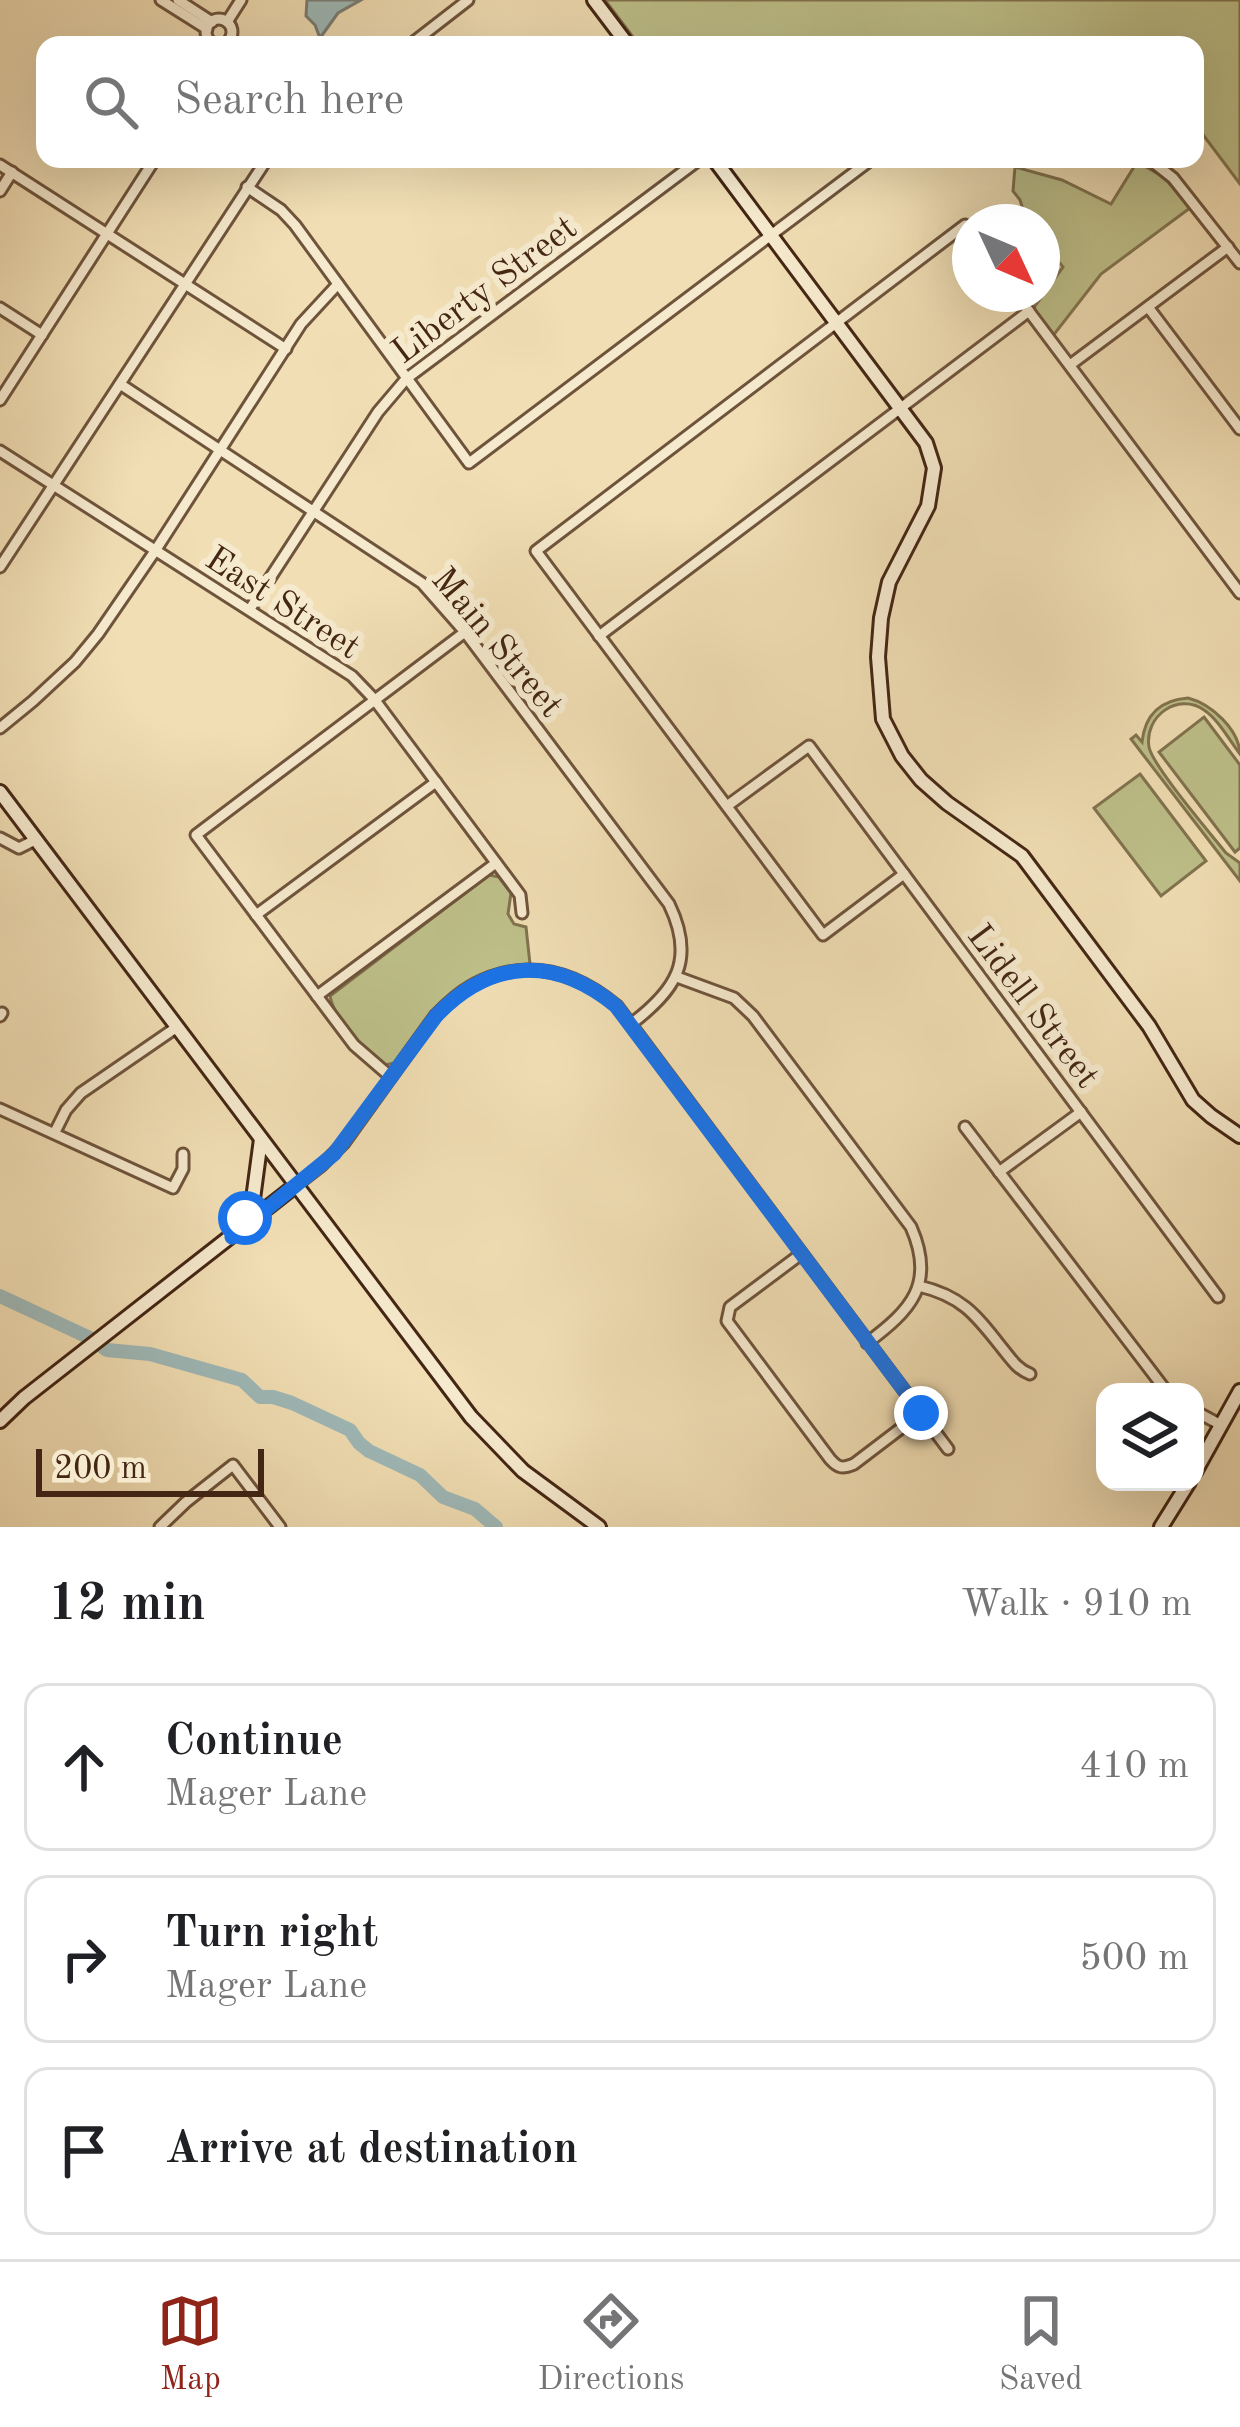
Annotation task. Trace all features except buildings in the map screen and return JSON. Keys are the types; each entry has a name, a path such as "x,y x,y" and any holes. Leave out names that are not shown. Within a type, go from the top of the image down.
{"street":[{"path":"161,0 209,25"},
{"path":"178,0 209,25"},
{"path":"227,22 241,0"},
{"path":"422,36 468,0"},
{"path":"594,0 621,36"},
{"path":"209,25 220,19 227,22 231,36"},
{"path":"208,36 209,25"},
{"path":"0,165 286,349"},
{"path":"0,400 148,168"},
{"path":"0,567 261,168"},
{"name":"Liberty Street","path":"250,609 378,412 406,379 688,168"},
{"path":"721,168 902,409 926,443 934,468 928,506 889,582 881,618 878,657 884,719 902,757 947,803 1022,856 1150,1025 1193,1100 1240,1136"},
{"path":"247,187 296,225 469,463 860,168"},
{"path":"1161,168 1174,178 1240,263"},
{"path":"0,191 12,172"},
{"path":"904,874 823,935 536,551 952,240"},
{"path":"1070,365 1228,247"},
{"path":"0,728 75,662 98,634 310,311 338,284"},
{"path":"1148,307 1240,429"},
{"path":"0,308 42,335"},
{"path":"599,636 1028,312"},
{"path":"1030,312 1240,593"},
{"name":"Main Street","path":"120,384 422,583 465,632 669,904 681,931 677,977"},
{"name":"East Street","path":"0,451 352,676 520,895 522,913"},
{"path":"392,1077 364,1056 196,835 465,632"},
{"name":"Lidell Street","path":"727,806 809,746 1218,1297"},
{"path":"256,915 436,782"},
{"path":"0,792 492,1441 548,1491 599,1527"},
{"path":"0,838 19,848 35,840"},
{"path":"317,996 496,863"},
{"path":"0,1421 334,1154 452,999 467,987 512,970 542,970 584,983 616,1006 948,1449"},
{"path":"631,1024 665,995 677,977 734,998 768,1035 911,1227 920,1252 919,1286 898,1319 867,1343"},
{"path":"55,1132 66,1109 82,1093 177,1027"},
{"path":"0,1109 173,1188 183,1169 183,1154"},
{"path":"999,1172 1081,1112"},
{"path":"965,1126 1160,1383"},
{"path":"232,1237 254,1198 261,1139"},
{"path":"801,1254 730,1307 727,1321 830,1459 844,1468 854,1464 921,1413"},
{"path":"919,1286 968,1307 1017,1367 1030,1374"},
{"path":"1204,1456 1240,1391"},
{"path":"1204,1416 1221,1425"},
{"path":"160,1527 233,1465 280,1527"},
{"path":"1161,1527 1184,1491"}],"green space":[{"path":"605,0 1240,0 1240,184 1204,136 1204,36 632,36"},
{"path":"1015,168 1062,180 1111,204 1133,168 1148,168 1164,177 1190,208 1101,274 1052,337 1033,312 1060,312 1060,204 1021,204 1013,191"},
{"path":"1188,698 1222,719 1235,736 1240,754 1209,714 1184,704 1157,717 1149,747 1183,800 1226,853 1240,863 1240,881 1131,739 1136,735 1142,742 1150,717 1162,706"},
{"path":"1204,717 1240,765 1240,848 1235,852 1159,752"},
{"path":"1140,774 1206,861 1161,896 1094,808"},
{"path":"489,875 499,877 511,893 508,914 514,924 526,927 530,964 483,973 465,982 435,1009 394,1063 385,1065 344,1025 330,996"}],"water":[{"path":"307,0 361,0 338,13 321,36 306,16"}],"waterway":[{"path":"0,1296 107,1350 150,1354 242,1380 260,1397 292,1403 350,1430 369,1451 420,1475 443,1497 475,1509 496,1527"}],"route":[{"path":"245,1218 232,1237 334,1154 436,1016 467,987 512,970 563,974 616,1006 921,1413"}]}
